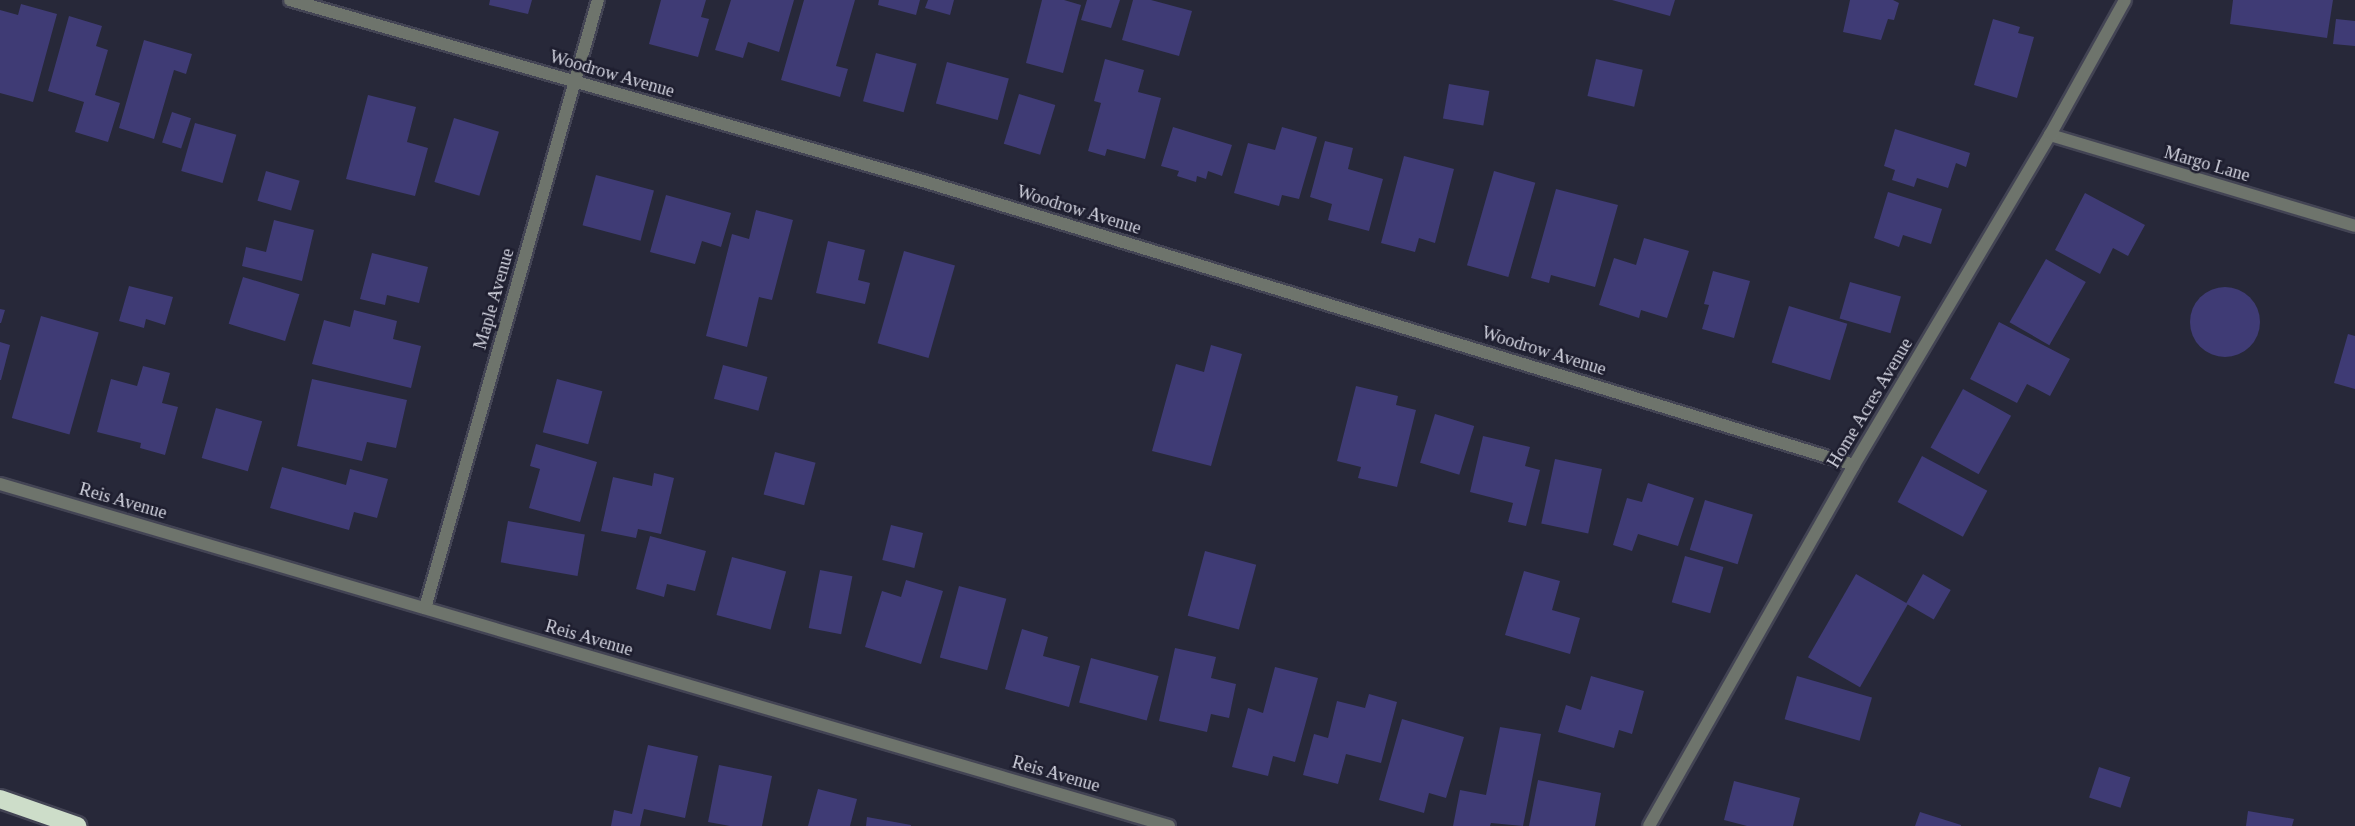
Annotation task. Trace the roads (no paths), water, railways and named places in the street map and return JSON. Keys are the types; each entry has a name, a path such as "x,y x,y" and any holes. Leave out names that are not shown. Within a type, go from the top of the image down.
{"highway":[{"path":"0,799 77,826"}],"street":[{"name":"Woodrow Avenue","path":"290,0 923,181 1854,465"},
{"name":"Maple Avenue","path":"425,608 598,0"},
{"name":"Home Acres Avenue","path":"1649,826 1854,465 2050,135 2125,0"},
{"name":"Margo Lane","path":"2050,135 2355,226"},
{"name":"Reis Avenue","path":"0,484 1168,826"}]}
